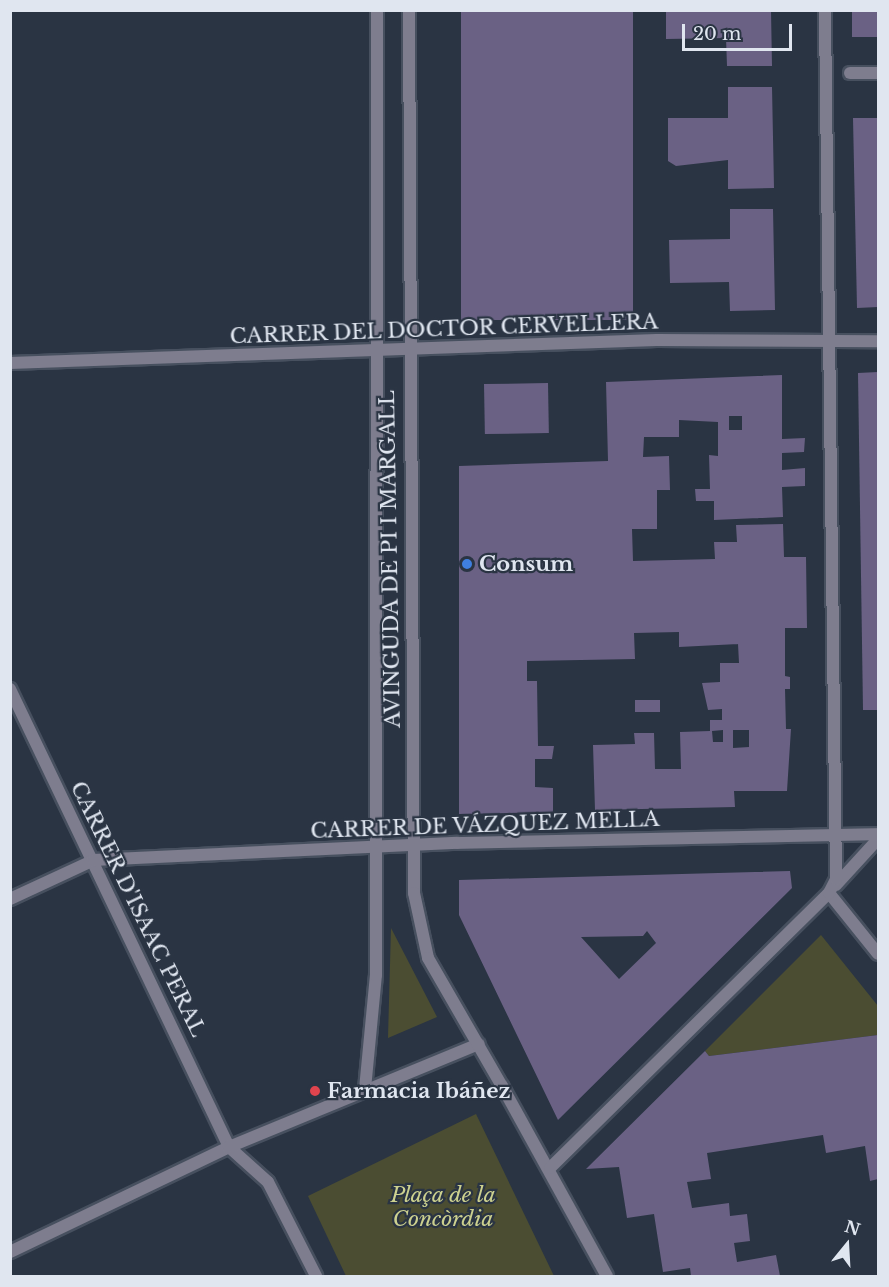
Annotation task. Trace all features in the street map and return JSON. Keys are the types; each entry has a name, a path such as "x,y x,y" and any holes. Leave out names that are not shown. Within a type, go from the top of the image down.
{"street":[{"name":"AVINGUDA DE PI I MARGALL","path":"365,1089 375,1026 373,849 377,10"},
{"name":"AVINGUDA DE PI I MARGALL","path":"409,10 408,350 412,847 417,926 428,958 550,1168"},
{"path":"825,10 839,834 839,863 829,893"},
{"path":"850,73 879,73"},
{"name":"CARRER DEL DOCTOR CERVELLERA","path":"10,363 375,354 408,350 657,340 830,343 879,341"},
{"name":"CARRER D'ISAAC PERAL","path":"10,689 94,860 229,1147"},
{"name":"CARRER DE VÁZQUEZ MELLA","path":"94,860 412,847 879,834"},
{"path":"607,1276 550,1168 829,893 879,839"},
{"path":"10,899 94,860"},
{"path":"829,893 879,954"},
{"path":"10,1252 229,1147 365,1089 479,1044"},
{"path":"229,1147 268,1182 316,1276"}],"green space":[{"path":"391,928 437,1017 388,1038"},
{"path":"821,935 878,1006 878,1035 709,1056 705,1051"},
{"name":"Plaça de la Concòrdia","path":"476,1114 554,1276 346,1276 308,1196"}],"building":[{"path":"461,10 633,10 633,320 461,320"},
{"path":"666,10 771,10 772,66 727,66 726,38 666,39"},
{"path":"852,10 878,10 878,37 852,37"},
{"path":"728,87 772,87 774,188 728,189 728,160 676,166 668,161 668,118 728,118"},
{"path":"853,118 878,118 878,307 857,308"},
{"path":"730,209 773,209 775,310 730,311 729,282 670,283 669,240 730,239"},
{"path":"878,372 878,710 863,710 858,373"},
{"path":"782,375 782,439 805,438 804,452 782,453 782,470 805,468 805,486 782,487 783,517 714,520 714,501 696,501 695,489 710,489 709,455 718,456 718,422 679,420 679,437 644,437 643,457 669,456 670,490 657,490 657,529 632,529 633,561 715,559 714,542 737,542 736,525 783,524 784,557 806,557 807,628 785,628 785,676 790,677 790,689 785,689 786,729 791,729 787,791 734,791 735,807 595,810 593,745 635,744 634,733 654,733 655,769 681,769 680,732 710,731 710,720 722,720 722,709 708,710 702,683 720,682 720,663 739,663 738,644 679,647 679,632 634,633 635,659 527,661 527,681 537,681 538,746 554,746 552,759 535,759 535,787 553,788 553,812 459,814 459,466 608,461 606,382","holes":["729,416 742,416 742,430 729,430","723,730 723,742 713,742 712,731","733,730 749,730 749,747 733,748"]},
{"path":"548,383 549,433 485,434 484,384"},
{"path":"635,700 660,700 660,712 635,712"},
{"path":"790,871 792,888 558,1120 459,915 459,880","holes":["647,931 656,943 619,979 581,937 643,936"]},
{"path":"878,1035 878,1179 870,1181 865,1146 826,1153 823,1135 707,1153 711,1179 687,1182 692,1208 729,1203 730,1216 747,1214 750,1241 734,1243 737,1262 776,1255 780,1276 691,1276 690,1268 663,1272 654,1214 627,1218 619,1167 586,1169 705,1051 709,1056"}],"place":[{"name":"Consum","path":"467,564"},
{"name":"Farmacia Ibáñez","path":"315,1091"}]}
